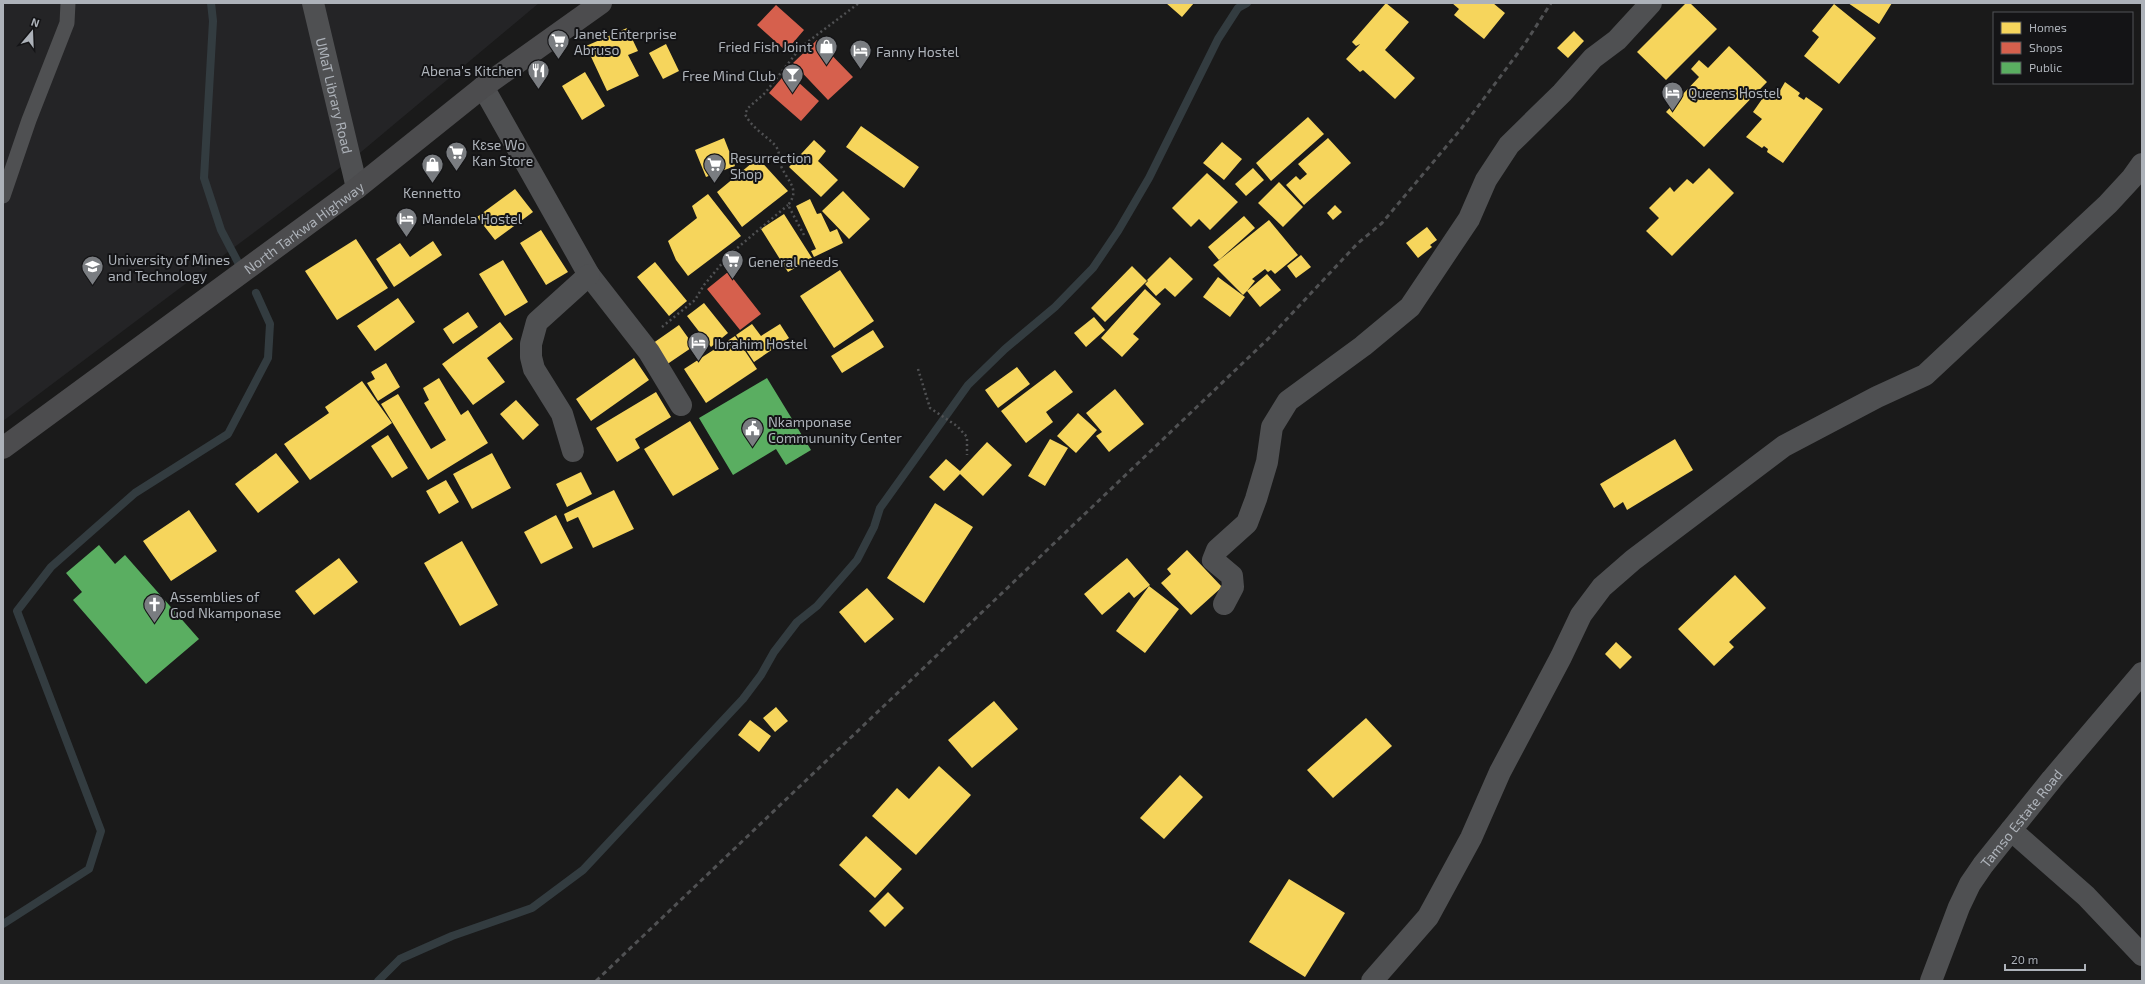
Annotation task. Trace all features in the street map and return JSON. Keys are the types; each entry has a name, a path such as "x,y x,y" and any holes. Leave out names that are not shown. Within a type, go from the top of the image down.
{"main road":[{"name":"North Tarkwa Highway","path":"3,448 357,188 483,88 601,3"}],"street":[{"name":"UMaT Library Road","path":"313,3 357,188"},
{"path":"1224,604 1233,586 1232,576 1213,560 1217,550 1247,523 1267,462 1272,427 1288,402 1363,346 1410,307 1469,219 1486,180 1509,145 1562,93 1593,58 1617,40 1651,3"},
{"path":"483,88 589,275 642,343 681,405"},
{"path":"1372,981 1428,917 1471,838 1500,772 1581,615 1602,587 1622,569 1784,446 1877,397 1925,375 2108,204 2132,178 2142,164"},
{"path":"573,451 562,414 534,368 531,357 531,344 537,322 589,275"},
{"name":"Tamso Estate Road","path":"1931,981 1959,907 1970,884 2011,830 2142,673"},
{"path":"2011,830 2086,896 2142,955"}],"lane":[{"path":"3,196 29,120 67,23 68,3"}],"path":[{"path":"642,343 695,300 704,285 729,255 788,205 794,198 794,190 781,164 781,154 776,146 748,121 745,114 748,108 765,93 801,47 859,3"},
{"path":"788,205 804,236"},
{"path":"918,369 930,408 957,426 967,437 967,455"}],"shaded area":[{"name":"University of Mines and Technology","path":"3,3 539,3 361,152 3,421"}],"building: Homes":[{"path":"1166,3 1194,3 1182,17"},
{"path":"1386,3 1409,22 1385,50 1415,78 1395,99 1363,70 1360,72 1346,59 1360,44 1356,46 1352,42"},
{"path":"1452,3 1493,3 1505,13 1484,39 1454,15 1459,9"},
{"path":"1686,3 1690,3 1717,29 1666,80 1637,52"},
{"path":"1848,3 1892,3 1879,24"},
{"path":"1834,4 1876,38 1839,84 1804,56 1819,37 1812,31"},
{"path":"627,28 638,51 628,55 639,76 607,91 586,46"},
{"path":"1574,31 1584,41 1568,58 1557,48"},
{"path":"666,44 679,71 663,79 649,53"},
{"path":"1729,46 1767,82 1704,147 1666,112 1699,77 1691,69 1699,60 1708,68"},
{"path":"585,72 605,106 582,120 562,86"},
{"path":"1785,82 1800,93 1798,96 1804,100 1806,97 1823,109 1783,163 1767,152 1768,149 1764,146 1762,148 1746,137 1762,119 1753,112 1767,92 1775,99"},
{"path":"1308,117 1324,134 1271,181 1256,163"},
{"path":"861,126 919,167 904,188 846,147"},
{"path":"724,138 735,166 706,177 695,150"},
{"path":"1328,138 1351,163 1304,205 1286,185 1296,176 1300,180 1307,174 1298,164"},
{"path":"814,140 826,151 818,161 838,180 821,197 789,167"},
{"path":"1222,142 1242,159 1224,180 1203,163"},
{"path":"758,158 788,191 742,227 717,192"},
{"path":"1253,168 1264,180 1246,196 1235,184"},
{"path":"1709,168 1734,193 1672,256 1646,231 1659,218 1649,208 1670,187 1674,192 1687,179 1693,184"},
{"path":"1207,173 1238,202 1210,230 1199,219 1191,227 1172,208"},
{"path":"1279,182 1303,207 1283,227 1258,203"},
{"path":"515,189 533,212 495,240 477,217"},
{"path":"843,191 870,219 849,239 822,211"},
{"path":"708,194 741,236 688,276 676,260 668,241 697,218 692,206"},
{"path":"810,199 817,214 821,213 830,232 837,229 843,243 814,257 811,251 816,249 796,206"},
{"path":"1335,205 1342,212 1333,220 1327,213"},
{"path":"784,214 812,258 788,272 761,229"},
{"path":"1244,216 1255,228 1219,260 1208,247"},
{"path":"1269,220 1298,255 1275,274 1271,270 1268,272 1265,269 1252,279 1255,281 1243,295 1213,265"},
{"path":"1427,227 1437,240 1430,245 1432,247 1418,258 1406,243"},
{"path":"541,230 568,272 546,285 520,243"},
{"path":"356,239 388,288 337,320 305,271"},
{"path":"433,241 442,255 394,287 376,259 400,243 410,257"},
{"path":"1301,255 1311,267 1296,278 1287,266"},
{"path":"1170,257 1193,279 1175,297 1165,288 1156,296 1145,284 1148,281 1147,280"},
{"path":"503,260 528,302 505,316 479,274"},
{"path":"655,262 687,301 669,316 637,277"},
{"path":"1132,266 1147,281 1105,322 1091,308"},
{"path":"840,270 874,321 834,348 800,296"},
{"path":"1267,274 1281,290 1260,307 1247,291"},
{"path":"1218,277 1245,297 1230,317 1203,297"},
{"path":"1145,289 1161,304 1133,334 1139,339 1122,357 1101,338"},
{"path":"398,298 415,322 375,351 357,326"},
{"path":"704,303 728,333 711,347 687,316"},
{"path":"468,312 478,327 453,344 443,329"},
{"path":"1094,317 1105,330 1086,347 1074,333"},
{"path":"500,322 513,339 487,358 505,382 473,405 442,364"},
{"path":"752,324 761,336 780,324 789,338 754,362 736,335"},
{"path":"679,325 694,346 663,367 649,346"},
{"path":"873,330 884,347 842,373 831,356"},
{"path":"735,336 757,369 706,403 684,369"},
{"path":"634,358 649,380 591,421 576,399"},
{"path":"386,363 400,387 378,401 367,383 375,379 371,372"},
{"path":"1017,367 1030,384 998,408 985,390"},
{"path":"1055,370 1073,392 1046,412 1053,422 1026,443 1001,411"},
{"path":"439,378 461,415 468,410 488,443 428,480 381,404 398,394 431,449 446,440 424,403 429,400 423,388"},
{"path":"362,381 392,423 310,480 284,444 329,413 325,407"},
{"path":"1115,389 1144,424 1109,452 1096,436 1102,432 1086,413"},
{"path":"656,392 671,417 635,439 640,448 617,462 596,428"},
{"path":"516,400 539,425 523,440 500,414"},
{"path":"1078,413 1097,430 1076,453 1057,436"},
{"path":"690,421 719,469 673,496 644,449"},
{"path":"388,435 408,468 392,478 371,446"},
{"path":"1050,439 1068,448 1045,486 1028,476"},
{"path":"1675,439 1693,470 1627,510 1623,502 1614,508 1600,484"},
{"path":"987,442 1012,465 983,496 960,474 944,491 929,477 946,459 960,471"},
{"path":"276,453 299,482 258,513 235,484"},
{"path":"492,453 511,488 472,509 453,474"},
{"path":"581,472 592,494 567,507 556,484"},
{"path":"446,480 459,502 439,514 426,491"},
{"path":"614,490 634,529 593,548 578,517 567,522 564,514"},
{"path":"935,503 973,527 924,603 887,578"},
{"path":"189,510 217,551 171,581 143,541"},
{"path":"556,515 573,548 541,564 524,532"},
{"path":"462,541 498,605 460,626 424,563"},
{"path":"1187,550 1222,587 1191,615 1161,583 1171,574 1167,569"},
{"path":"339,558 358,582 314,615 295,591"},
{"path":"1127,558 1150,585 1134,598 1129,592 1102,615 1084,594"},
{"path":"1735,575 1766,608 1729,642 1734,647 1714,666 1678,629"},
{"path":"1149,586 1179,609 1145,653 1116,631"},
{"path":"867,588 894,619 865,643 839,612"},
{"path":"1616,642 1632,657 1620,669 1605,654"},
{"path":"994,701 1018,729 972,768 948,740"},
{"path":"776,707 788,721 775,732 763,718"},
{"path":"1366,718 1392,746 1333,798 1307,770"},
{"path":"750,720 771,736 759,752 738,735"},
{"path":"939,766 971,795 916,855 872,816 897,788 909,799"},
{"path":"1180,775 1203,797 1164,839 1140,818"},
{"path":"866,836 902,869 875,898 839,865"},
{"path":"1289,879 1345,913 1305,977 1249,942"},
{"path":"888,892 904,908 885,927 869,911"}],"building: Shops":[{"path":"776,5 804,30 786,51 757,25"},
{"path":"817,40 853,77 828,100 793,63"},
{"path":"787,72 819,101 801,121 769,93"},
{"path":"728,272 761,314 740,330 707,289"}],"building: Public":[{"path":"767,378 811,450 786,465 776,449 733,475 699,418"},
{"path":"99,545 115,564 125,555 199,639 146,684 73,600 82,592 66,573"}],"waterway":[{"path":"211,3 213,21 204,178 221,230 242,270"},
{"path":"378,981 400,959 452,936 532,908 583,870 743,699 761,675 774,652 797,622 817,606 857,560 874,527 880,508 968,385 1005,349 1055,307 1093,268 1118,231 1149,178 1218,39 1238,8 1247,3"},
{"path":"3,924 89,869 101,831 17,611 51,567 135,493 228,434 268,358 270,324 256,293"}],"railway":[{"path":"596,981 1270,337 1357,244 1382,223 1461,129 1524,45 1551,3"}],"place":[{"name":"Janet Enterprise Abruso","path":"558,60"},
{"name":"Fried Fish Joint","path":"827,66"},
{"name":"Fanny Hostel","path":"861,70"},
{"name":"Abena's Kitchen","path":"538,90"},
{"name":"Free Mind Club","path":"792,94"},
{"name":"Queens Hostel","path":"1672,112"},
{"name":"Kɛse Wo Kan Store","path":"456,172"},
{"name":"Kennetto","path":"432,184"},
{"name":"Resurrection Shop","path":"715,184"},
{"name":"Mandela Hostel","path":"406,238"},
{"name":"General needs","path":"732,280"},
{"name":"University of Mines and Technology","path":"93,286"},
{"name":"Ibrahim Hostel","path":"698,362"},
{"name":"Nkamponase Commununity Center","path":"752,448"},
{"name":"Assemblies of God Nkamponase","path":"155,624"}]}
